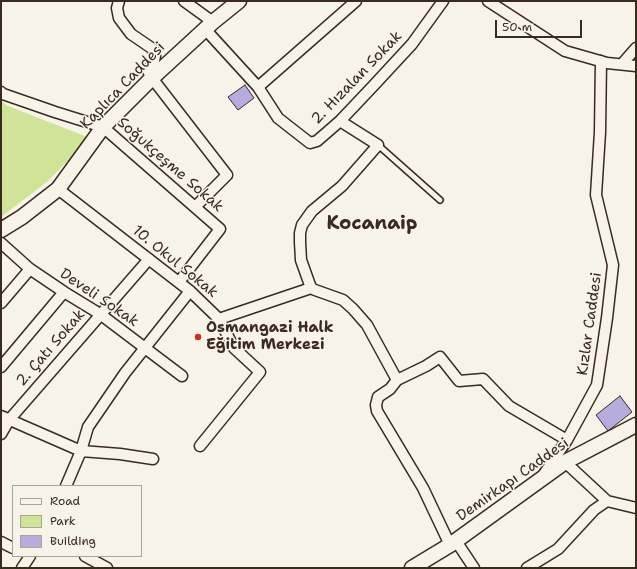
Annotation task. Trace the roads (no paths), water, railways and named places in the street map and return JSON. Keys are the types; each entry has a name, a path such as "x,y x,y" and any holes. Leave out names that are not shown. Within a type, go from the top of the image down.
{"main road":[{"name":"Kaplıca Caddesi","path":"1,230 22,217 58,189 103,127 152,78 239,1"},
{"name":"Demirkapı Caddesi","path":"412,568 453,543 565,462 636,425"}],"street":[{"path":"119,1 117,8 119,18 131,34 153,49 155,56 154,61 148,71 152,78 227,174 195,207"},
{"name":"2. Hızalan Sokak","path":"184,1 209,26 258,87 278,118 310,143 317,141 340,120 412,44 443,1"},
{"path":"258,87 356,1"},
{"path":"488,1 565,51 601,61 636,66"},
{"path":"622,64 636,48"},
{"name":"Kızlar Caddesi","path":"540,480 567,440 597,385 607,318 613,265 596,195 600,132 601,61"},
{"path":"1,92 55,112 103,127"},
{"path":"311,288 301,260 300,233 302,225 312,211 342,186 378,145 340,120"},
{"name":"Soğukçeşme Sokak","path":"103,127 220,229 178,282"},
{"name":"10. Okul Sokak","path":"58,189 190,291 219,319 234,348 260,372 200,446"},
{"name":"Develi Sokak","path":"1,243 30,269 100,314 182,376"},
{"name":"2. Çatı Sokak","path":"1,434 5,418 149,259"},
{"path":"1,303 30,269"},
{"path":"219,319 311,288 343,300 367,325 397,380"},
{"path":"66,485 81,451 88,427 125,373 190,291"},
{"path":"1,368 64,292"},
{"path":"474,568 453,543 423,488 377,411 376,405 378,397 390,388 397,380 426,366 440,357 460,380 483,378 509,406 567,440"},
{"path":"5,418 81,451 120,454 153,459"},
{"path":"565,462 607,501 636,508"},
{"path":"527,568 558,549 594,510 607,501"},
{"path":"1,542 12,548"},
{"path":"22,568 28,557"},
{"path":"87,557 107,568"}],"lane":[{"path":"378,145 440,200"}],"place":[{"name":"Osmangazi Halk Eğitim Merkezi","path":"198,337"}],"district":[{"name":"Kocanaip","path":"372,224"}]}
